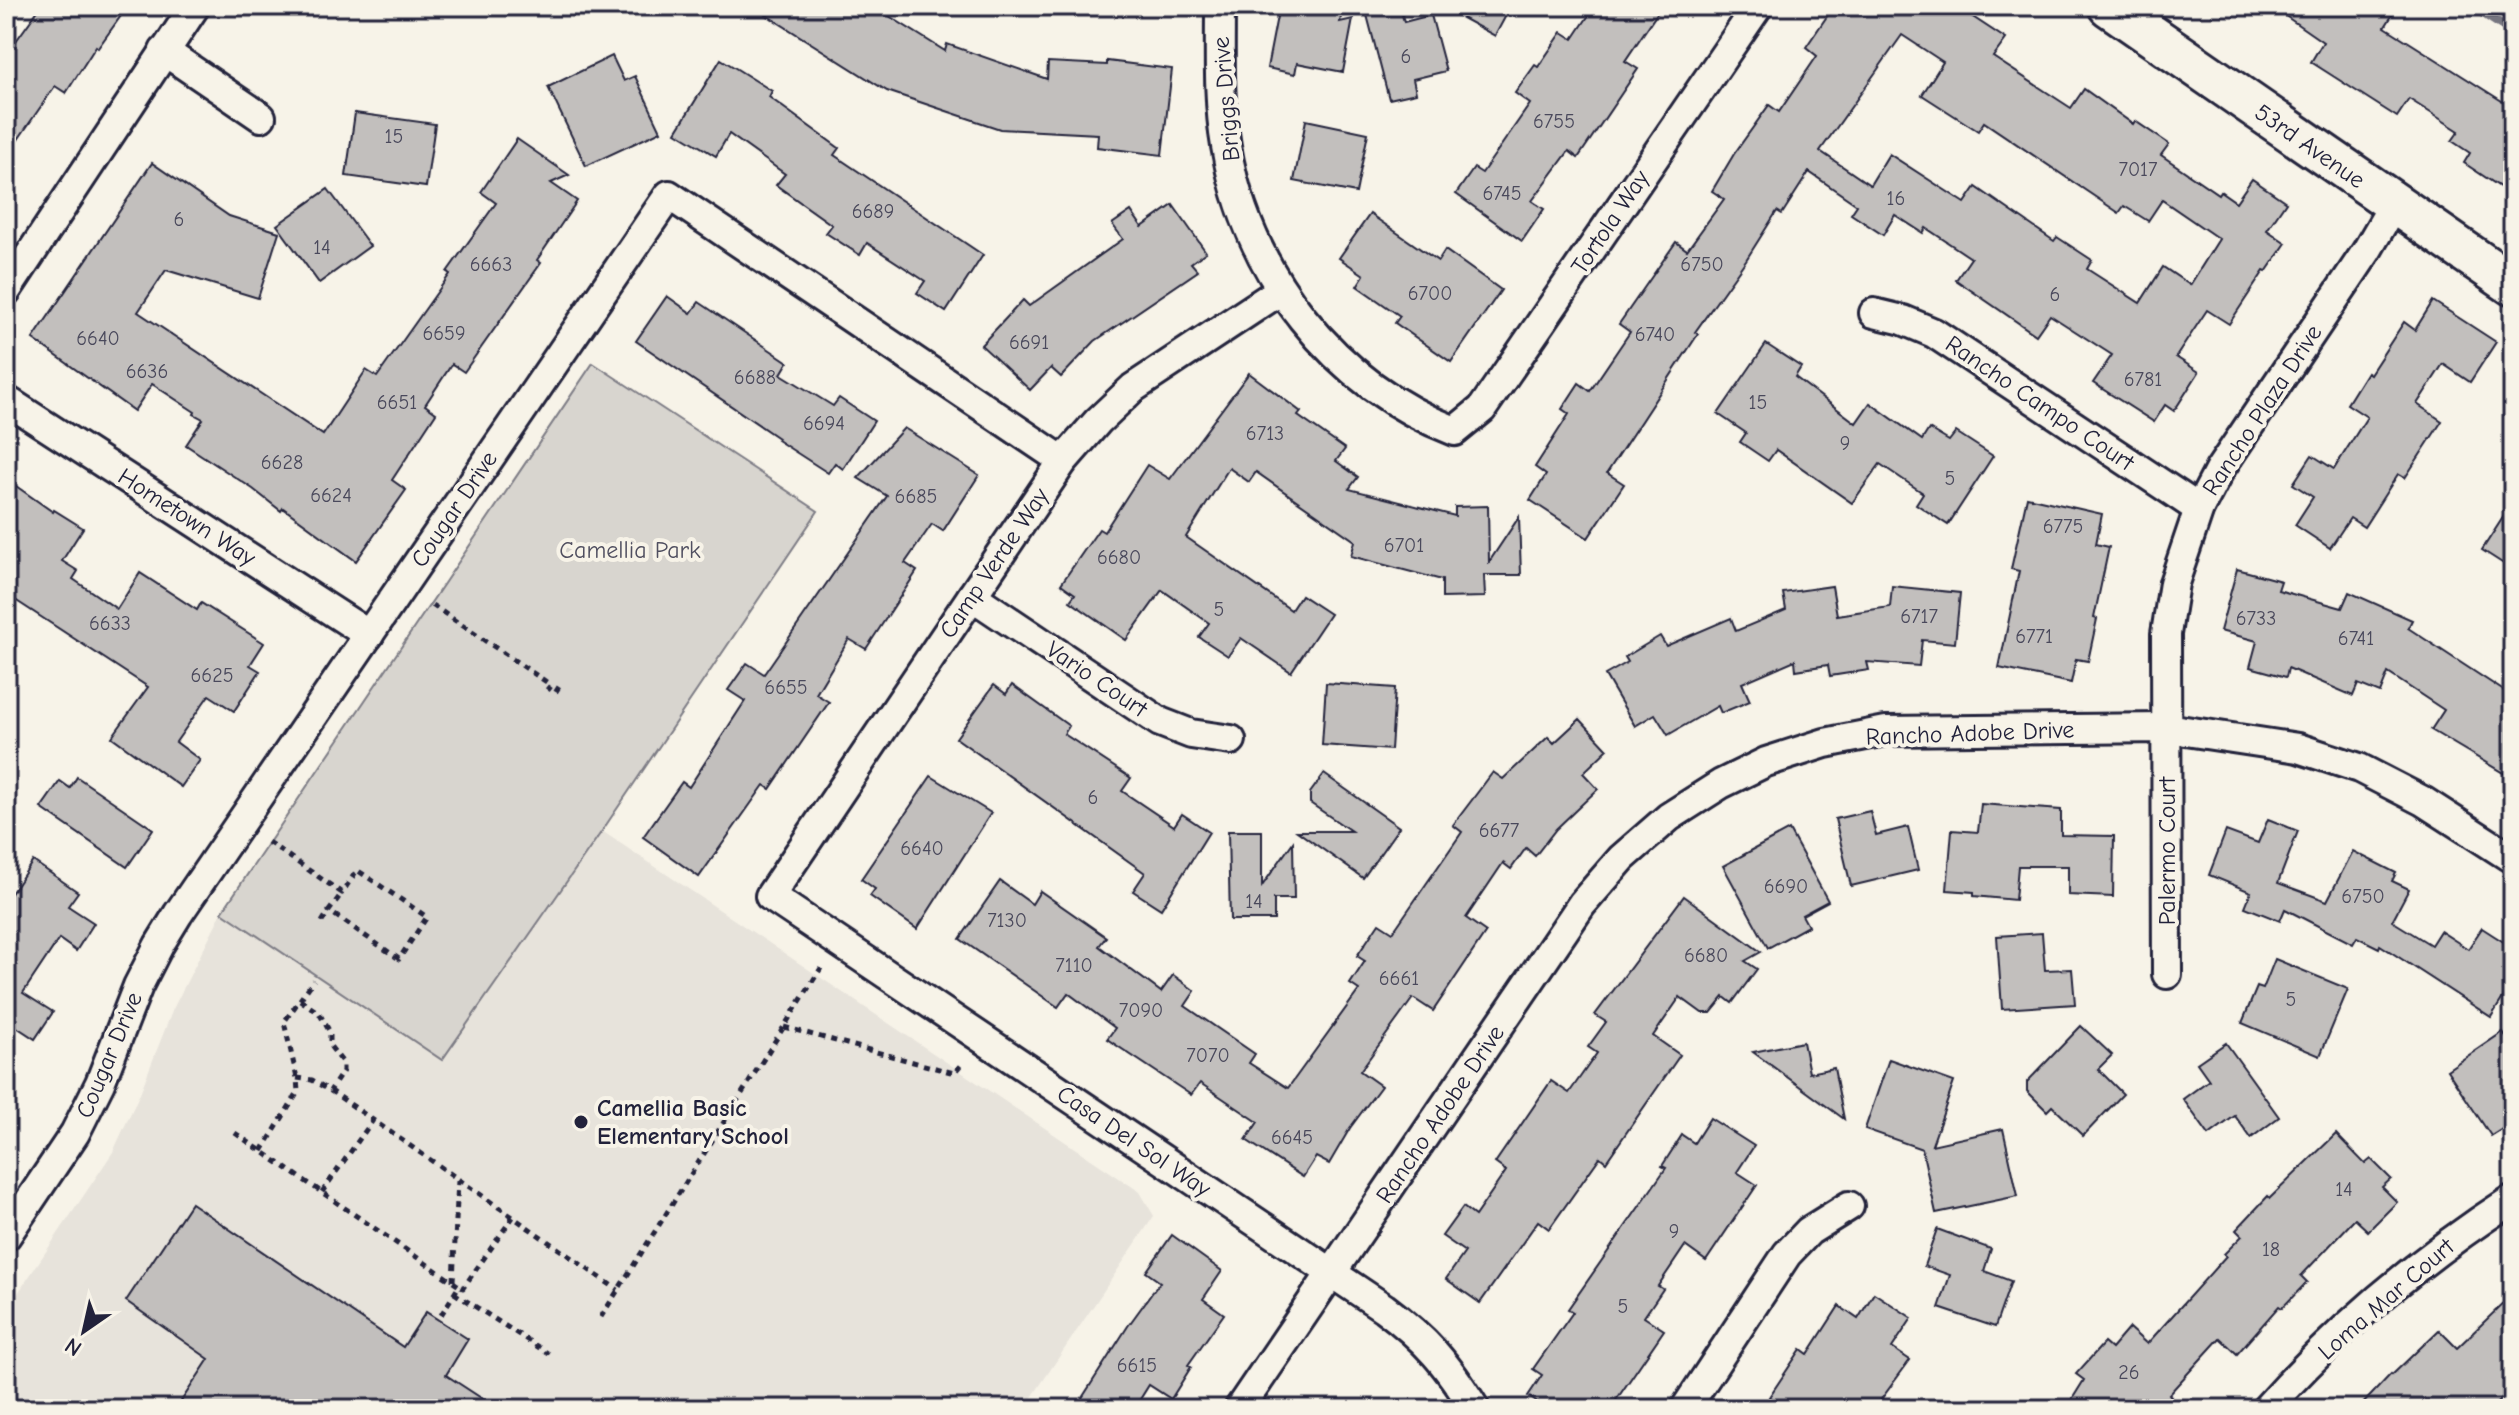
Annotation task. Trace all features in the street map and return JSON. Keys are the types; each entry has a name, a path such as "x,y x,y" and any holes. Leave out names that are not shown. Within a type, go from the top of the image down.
{"street":[{"path":"6,291 195,6"},
{"name":"Briggs Drive","path":"1220,6 1225,145 1239,201 1258,250 1295,310 1329,349 1368,383 1419,417 1455,431"},
{"name":"Tortola Way","path":"1455,431 1482,409 1758,6"},
{"name":"53rd Avenue","path":"2109,6 2513,285"},
{"path":"164,51 261,117"},
{"name":"Cougar Drive","path":"6,1236 75,1133 100,1083 138,986 159,945 669,195 1063,461"},
{"name":"Rancho Plaza Drive","path":"2166,728 2166,634 2174,583 2199,509 2220,469 2366,252 2394,204"},
{"name":"Camp Verde Way","path":"770,896 1063,461 1098,421 1133,388 1281,290"},
{"name":"Rancho Campo Court","path":"1874,313 1903,320 1934,333 2199,509"},
{"name":"Hometown Way","path":"6,400 369,635"},
{"name":"Vario Court","path":"972,596 1160,722 1191,734 1231,740"},
{"name":"Rancho Adobe Drive","path":"1239,1409 1582,904 1622,858 1669,817 1721,784 1766,762 1825,743 1886,731 2166,728 2298,748 2359,768 2423,801 2513,859"},
{"name":"Palermo Court","path":"2166,728 2167,974"},
{"name":"Casa Del Sol Way","path":"770,896 1413,1330 1448,1366 1475,1409"},
{"name":"Loma Mar Court","path":"2266,1409 2347,1327 2416,1268 2513,1199"},
{"path":"1685,1409 1787,1254 1809,1231 1849,1206"}],"path":[{"path":"432,605 548,683 546,686 555,693 562,682"},
{"path":"268,842 342,893"},
{"path":"322,922 329,911 342,893 357,870 427,917 399,959 329,911"},
{"path":"601,1317 821,968"},
{"path":"262,1151 298,1092 284,1022 314,980"},
{"path":"300,1000 319,1013 330,1032 330,1046 343,1063 343,1071 330,1091"},
{"path":"784,1027 954,1073 963,1062"},
{"path":"297,1078 312,1080 330,1091 618,1290"},
{"path":"322,1192 373,1120"},
{"path":"235,1133 463,1288 513,1217"},
{"path":"441,1315 456,1284 458,1179"},
{"path":"454,1293 549,1354"}],"shaded area":[{"name":"Camellia Basic Elementary School","path":"602,831 1140,1192 1154,1216 1024,1409 6,1409 6,1311 113,1152 173,1009 222,912 442,1059"}],"green space":[{"name":"Camellia Park","path":"593,363 818,511 602,831 442,1060 222,912"}],"building":[{"path":"41,6 128,6 98,48 96,46 66,93 55,86 6,157 6,55"},
{"path":"752,6 873,6 945,51 947,44 1047,79 1048,62 1107,65 1107,61 1172,69 1162,155 1097,147 1098,134 1000,129 887,91"},
{"path":"1279,6 1343,6 1340,22 1353,19 1343,72 1297,63 1295,74 1267,68"},
{"path":"1440,6 1511,6 1495,36"},
{"path":"1595,6 1662,6 1625,61 1638,69 1578,158 1569,151 1532,201 1544,209 1522,241 1456,194 1474,168 1482,173 1530,104 1515,93 1535,65 1538,67 1562,32 1573,39"},
{"path":"1834,6 1956,6 2006,39 1993,57 2071,108 2084,89 2133,124 2135,121 2169,144 2161,155 2218,194 2220,191 2236,202 2252,179 2286,202 2267,230 2286,243 2229,324 2207,310 2176,357 2199,372 2174,411 2165,405 2154,422 2093,383 2112,355 2050,315 2036,335 1956,280 1971,258 1926,228 1923,233 1895,215 1883,235 1851,214 1857,205 1809,172 1782,214 1777,211 1695,332 1698,334 1607,473 1624,484 1588,538 1530,500 1546,475 1535,467 1569,414 1562,409 1579,383 1590,391 1630,332 1619,324 1676,242 1687,250 1724,199 1712,191 1734,154 1769,105 1779,112 1817,56 1806,47","holes":["1902,35 1943,62 1922,95 1978,131 1984,122 2119,213 2124,206 2148,221 2162,200 2219,239 2190,285 2163,267 2140,303 2087,269 2092,260 2057,237 2054,241 1976,187 1965,203 1889,154 1870,185 1820,151"]},
{"path":"2271,6 2398,6 2385,27 2513,108 2513,174 2503,189 2464,163 2470,153 2452,141 2459,131 2409,99 2397,117 2311,62 2323,42"},
{"path":"1400,7 1404,22 1431,15 1446,71 1413,79 1416,93 1389,99 1367,15"},
{"path":"612,56 624,81 635,76 661,131 586,166 548,87"},
{"path":"721,59 772,91 769,97 839,148 834,155 983,255 946,312 917,293 925,281 867,243 860,255 826,233 832,225 776,185 785,174 729,134 716,156 676,132"},
{"path":"355,113 435,124 426,187 346,176"},
{"path":"1306,120 1368,133 1356,193 1294,181"},
{"path":"517,139 569,175 551,183 577,201 537,260 541,263 464,372 452,364 425,405 436,413 392,480 406,490 356,561 283,508 281,511 186,445 203,419 195,412 152,384 134,411 33,339 152,163 229,216 279,232 258,298 166,270 138,312 323,435 366,370 377,377 450,274 447,272 496,203 481,192"},
{"path":"328,189 370,246 319,283 277,225"},
{"path":"1173,205 1206,252 1191,263 1198,271 1095,341 1061,377 1051,368 1030,390 981,345 1023,300 1029,306 1123,239 1112,224 1131,211 1142,227"},
{"path":"1370,214 1438,261 1445,250 1501,290 1451,362 1395,323 1400,316 1357,286 1364,275 1339,258"},
{"path":"667,296 691,313 699,302 788,362 781,374 833,406 839,398 874,421 843,469 835,463 828,473 636,341"},
{"path":"2433,301 2496,342 2470,382 2443,364 2417,404 2442,421 2405,478 2398,474 2364,527 2350,518 2330,548 2295,525 2313,497 2293,484 2312,455 2334,469 2367,417 2347,404 2404,322 2415,330"},
{"path":"1766,344 1801,367 1795,377 1856,423 1870,403 1922,440 1929,429 1949,441 1956,432 1993,456 1948,525 1916,504 1923,493 1880,464 1852,503 1776,450 1768,461 1740,442 1746,433 1718,414"},
{"path":"1249,373 1301,412 1298,416 1345,449 1336,461 1358,477 1349,489 1455,516 1455,507 1488,506 1489,562 1519,517 1521,575 1484,575 1485,597 1442,598 1442,580 1351,556 1355,541 1256,472 1249,482 1229,468 1186,537 1291,610 1301,595 1330,614 1291,672 1241,638 1228,656 1199,637 1209,623 1162,590 1126,640 1070,601 1075,594 1061,584 1099,529 1104,532 1147,465 1170,479"},
{"path":"904,428 979,475 943,531 932,524 905,563 917,571 866,649 849,639 816,694 829,702 770,789 764,785 699,877 643,837 682,782 689,787 745,701 728,690 747,663 764,674 887,496 858,478"},
{"path":"6,479 53,512 83,528 62,561 78,571 73,579 117,609 140,573 197,610 201,603 264,643 250,665 260,671 234,711 209,695 176,742 200,760 181,787 112,737 148,687 6,594"},
{"path":"2027,497 2102,514 2096,544 2109,547 2094,618 2097,619 2088,661 2076,659 2071,683 1999,668 2019,571 2011,569"},
{"path":"2513,502 2513,570 2482,550"},
{"path":"2237,569 2281,581 2278,590 2342,608 2349,592 2412,620 2408,628 2513,697 2513,760 2505,774 2431,730 2444,710 2388,673 2380,693 2358,684 2353,696 2288,668 2286,677 2250,667 2257,641 2220,631"},
{"path":"1832,586 1837,615 1890,607 1892,586 1960,593 1955,643 1922,640 1919,666 1867,662 1869,670 1830,676 1828,665 1796,670 1795,660 1742,683 1750,701 1721,713 1718,706 1668,735 1655,714 1635,726 1605,675 1628,662 1625,657 1660,636 1666,646 1731,618 1736,631 1786,610 1783,593"},
{"path":"1326,683 1395,688 1391,750 1322,745"},
{"path":"994,685 1006,694 1012,685 1069,726 1064,734 1131,778 1122,791 1174,826 1182,814 1209,832 1161,909 1133,891 1145,873 956,738"},
{"path":"1580,719 1608,749 1583,773 1598,789 1556,829 1535,856 1526,848 1511,869 1503,863 1466,918 1486,932 1433,1011 1413,998 1360,1071 1381,1086 1350,1128 1329,1164 1316,1157 1303,1177 1246,1140 1258,1122 1200,1083 1191,1095 1107,1039 1115,1028 1068,993 1058,1007 960,939 1000,881 1032,904 1040,891 1106,937 1099,946 1161,992 1173,975 1195,991 1185,1006 1255,1054 1249,1063 1288,1088 1359,990 1350,984 1365,961 1357,956 1379,923 1393,932 1462,832 1453,825 1493,772 1503,779 1548,737 1554,743"},
{"path":"1324,774 1399,827 1363,878 1297,831 1351,831 1310,803 1310,793"},
{"path":"931,776 991,813 917,929 870,896 875,889 861,879"},
{"path":"77,777 153,829 127,867 41,808 60,781 70,788"},
{"path":"1981,804 2061,810 2061,835 2114,836 2113,897 2068,895 2068,866 2018,866 2015,900 1947,890 1952,830 1978,832"},
{"path":"1870,811 1876,835 1908,827 1918,870 1851,886 1835,819"},
{"path":"2268,819 2298,831 2278,883 2327,901 2353,851 2396,873 2392,881 2409,889 2392,921 2431,945 2440,931 2468,949 2482,928 2513,948 2513,982 2491,1017 2380,945 2379,948 2357,937 2353,944 2285,909 2280,921 2245,907 2251,892 2209,875 2226,831 2258,843"},
{"path":"1789,830 1828,901 1802,915 1808,926 1768,948 1723,866"},
{"path":"1228,831 1262,831 1262,886 1293,842 1294,899 1274,899 1274,920 1230,920"},
{"path":"33,861 78,892 68,906 94,923 76,951 59,939 23,993 53,1012 35,1039 6,1020 6,901"},
{"path":"1684,896 1761,952 1745,961 1757,969 1732,1003 1724,997 1711,1013 1702,1013 1680,997 1653,1036 1680,1055 1606,1162 1600,1157 1549,1229 1538,1221 1480,1303 1446,1279 1465,1252 1442,1236 1463,1207 1475,1216 1506,1171 1495,1163 1551,1081 1569,1093 1597,1053 1588,1047 1606,1022 1595,1015"},
{"path":"2042,933 2045,970 2072,969 2075,1004 2002,1009 1997,936"},
{"path":"2275,959 2348,989 2320,1056 2242,1023 2257,987 2263,989"},
{"path":"2081,1026 2112,1055 2098,1069 2123,1094 2083,1136 2052,1106 2047,1111 2027,1091 2027,1082"},
{"path":"2503,1032 2513,1047 2513,1122 2491,1136 2447,1070"},
{"path":"1803,1042 1809,1073 1834,1068 1844,1119 1753,1052"},
{"path":"2226,1043 2279,1117 2251,1138 2235,1116 2209,1135 2183,1099 2209,1080 2197,1063"},
{"path":"1889,1059 1954,1082 1932,1145 2003,1129 2018,1196 1936,1213 1922,1149 1865,1129"},
{"path":"1710,1118 1754,1146 1737,1172 1757,1185 1706,1261 1685,1246 1658,1286 1663,1289 1644,1317 1664,1330 1610,1409 1546,1409 1528,1396 1542,1375 1533,1369 1573,1312 1568,1309 1666,1168 1662,1166 1682,1135 1694,1143"},
{"path":"2336,1134 2365,1164 2371,1159 2391,1179 2382,1187 2397,1202 2368,1231 2355,1219 2301,1276 2307,1282 2282,1308 2279,1306 2237,1354 2220,1338 2159,1409 2066,1409 2084,1380 2076,1374 2104,1343 2111,1349 2129,1328 2147,1344 2242,1236 2236,1230"},
{"path":"191,1203 403,1347 426,1312 468,1339 446,1375 498,1409 176,1409 209,1359 126,1301"},
{"path":"1937,1229 1991,1249 1984,1271 2011,1281 1995,1327 1939,1308 1950,1275 1924,1266"},
{"path":"1172,1235 1222,1271 1203,1299 1224,1314 1188,1365 1191,1367 1171,1399 1149,1385 1134,1409 1075,1409 1160,1282 1146,1272"},
{"path":"1874,1293 1912,1318 1892,1348 1910,1360 1874,1409 1788,1409 1769,1397 1801,1349 1808,1354 1839,1306 1858,1319"},
{"path":"2513,1294 2513,1387 2491,1409 2358,1409 2439,1330 2457,1348"}],"waterway":[{"path":"2472,6 2513,33"}],"place":[{"name":"Camellia Basic Elementary School","path":"581,1122"}]}
